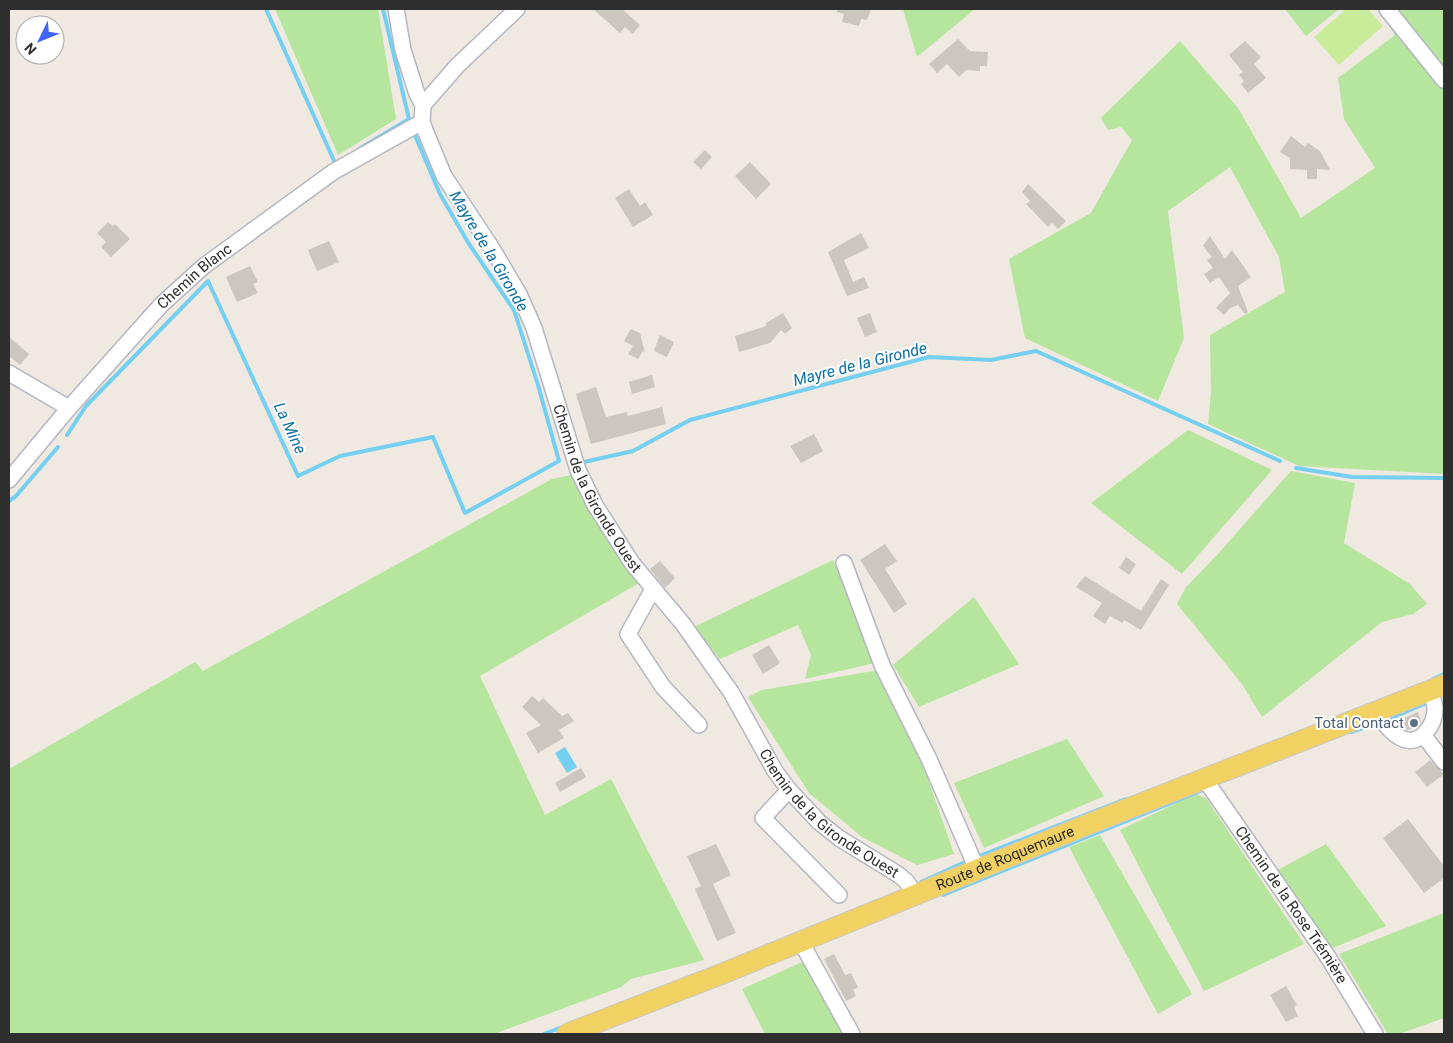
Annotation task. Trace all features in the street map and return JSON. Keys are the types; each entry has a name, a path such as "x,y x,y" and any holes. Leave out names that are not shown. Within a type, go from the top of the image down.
{"main road":[{"name":"Route de Roquemaure","path":"567,1034 800,942 1204,778 1437,688"}],"street":[{"name":"Chemin de la Gironde Ouest","path":"396,9 403,50 417,94 423,105 422,122 444,176 493,250 519,294 534,328 578,470 594,505 613,536 683,624 730,692 775,771 789,790 819,822 839,838 899,875 907,882 915,895"},
{"path":"423,105 463,60 516,9"},
{"path":"1387,9 1444,80"},
{"name":"Chemin Blanc","path":"9,480 69,408 162,304 204,266 333,172 422,122"},
{"path":"9,373 69,408"},
{"path":"844,563 882,665 929,759 977,869"},
{"path":"653,588 628,634 663,687 699,725"},
{"path":"1375,712 1392,732 1403,739 1412,740 1424,736 1436,709 1437,688"},
{"path":"1424,736 1444,762"},
{"name":"Chemin de la Rose Trémière","path":"1204,778 1328,957 1375,1034"},
{"path":"789,790 763,818 839,895"},
{"path":"800,942 852,1034"}],"green space":[{"path":"275,9 378,9 396,119 338,155"},
{"path":"903,9 975,9 917,57"},
{"path":"1285,9 1339,9 1306,36"},
{"path":"1346,9 1368,9 1383,26 1339,65 1314,37"},
{"path":"1377,9 1444,9 1444,474 1299,466 1208,424 1211,392 1210,335 1285,292 1279,257 1230,167 1168,211 1184,338 1158,401 1025,338 1009,259 1091,213 1132,140 1121,127 1108,130 1101,118 1180,41 1238,108 1301,218 1375,168 1344,119 1338,78 1395,35"},
{"path":"1188,430 1272,470 1182,574 1091,503"},
{"path":"1291,471 1355,483 1344,543 1410,584 1427,604 1413,614 1382,622 1262,717 1242,684 1177,604 1186,587 1217,555"},
{"path":"571,475 602,532 639,583 480,676 545,815 611,779 704,960 631,979 621,987 494,1034 9,1034 9,769 195,662 203,671 552,479"},
{"path":"833,560 875,663 805,679 811,655 798,625 720,659 694,627"},
{"path":"974,597 1019,664 919,707 893,665"},
{"path":"879,670 927,776 954,854 917,865 862,837 809,793 748,697 762,690"},
{"path":"1067,739 1104,796 984,848 954,783"},
{"path":"1195,794 1206,798 1304,944 1204,991 1120,830"},
{"path":"1100,835 1192,994 1158,1014 1069,847"},
{"path":"1326,844 1386,926 1328,950 1274,872"},
{"path":"1444,913 1444,1018 1399,1034 1388,1034 1339,954"},
{"path":"807,960 848,1034 765,1034 742,989"}],"water":[{"path":"565,747 577,767 567,773 555,753"}],"building":[{"path":"593,9 622,9 640,25 633,34 625,27 620,33"},
{"path":"837,9 871,9 867,20 861,19 859,26 842,22 844,14 837,12"},
{"path":"958,39 970,51 988,52 987,66 980,66 980,71 966,70 959,77 947,64 937,73 929,64"},
{"path":"1245,41 1261,57 1254,64 1266,78 1248,93 1241,84 1244,81 1239,75 1243,72 1229,55"},
{"path":"1291,136 1305,147 1308,143 1320,151 1330,170 1317,169 1317,179 1307,179 1307,170 1290,169 1290,158 1280,152"},
{"path":"705,150 712,157 701,169 693,162"},
{"path":"750,162 771,184 756,199 735,176"},
{"path":"1028,184 1066,221 1058,229 1052,223 1048,227 1026,204 1030,201 1022,192"},
{"path":"629,189 640,206 645,202 653,215 633,227 615,198"},
{"path":"108,222 113,226 115,224 130,239 111,257 101,247 106,242 97,233"},
{"path":"861,233 869,248 844,260 853,282 864,277 869,288 847,296 828,252"},
{"path":"1210,236 1225,259 1232,250 1251,277 1238,286 1248,312 1245,314 1238,305 1230,308 1224,315 1216,308 1230,293 1219,277 1210,283 1204,274 1213,268 1207,260 1212,257 1203,246"},
{"path":"329,241 339,262 317,271 308,250"},
{"path":"250,266 258,282 253,284 258,293 237,302 226,277"},
{"path":"783,313 792,328 785,334 781,330 770,343 739,352 735,336 766,326 766,323"},
{"path":"870,313 877,332 865,337 857,318"},
{"path":"631,329 640,333 645,353 643,351 638,359 628,354 633,346 624,341"},
{"path":"660,335 674,342 667,357 654,351"},
{"path":"9,337 29,354 20,365 9,356"},
{"path":"652,375 655,387 632,394 629,382"},
{"path":"596,387 606,417 627,412 628,416 662,407 666,424 591,444 576,394"},
{"path":"814,434 823,451 801,463 790,446"},
{"path":"885,544 897,561 885,569 907,604 894,613 860,560"},
{"path":"1126,557 1136,564 1129,575 1119,568"},
{"path":"660,561 675,578 665,588 650,569"},
{"path":"1085,576 1141,611 1161,579 1169,585 1141,630 1124,620 1122,623 1110,616 1105,624 1093,616 1102,603 1076,587"},
{"path":"769,645 780,663 763,674 752,655"},
{"path":"532,696 539,702 543,698 562,716 568,713 574,721 559,730 564,738 538,753 526,733 541,725 522,707"},
{"path":"1418,712 1421,722 1418,727 1407,730 1402,719"},
{"path":"1430,760 1444,774 1427,787 1415,772"},
{"path":"581,768 586,777 560,792 555,783"},
{"path":"1408,819 1444,866 1444,878 1424,893 1383,838"},
{"path":"716,844 731,875 713,884 736,933 717,941 695,889 701,886 687,856"},
{"path":"834,954 845,975 851,973 858,987 853,990 856,996 846,1001 824,959"},
{"path":"1286,986 1297,1005 1294,1007 1298,1016 1286,1022 1270,995"}],"waterway":[{"path":"266,9 335,163 337,162"},
{"name":"Mayre de la Gironde","path":"359,149 409,119 383,9"},
{"name":"Mayre de la Gironde","path":"414,133 440,194 469,244 514,310 538,385 559,461"},
{"name":"La Mine","path":"67,435 86,406 208,281 298,476 340,456 433,437 465,513 559,461"},
{"name":"Mayre de la Gironde","path":"584,462 633,451 690,420 929,357 991,360 1036,351 1280,461"},
{"name":"La Mine","path":"9,501 16,496 58,447"},
{"name":"Mayre de la Gironde","path":"1296,468 1352,477 1444,478"},
{"path":"1433,679 1444,674"},
{"path":"1387,720 1431,701"},
{"path":"1351,732 1378,723"},
{"path":"943,895 1208,788"},
{"path":"982,855 1126,799"},
{"path":"921,882 963,863"},
{"path":"544,1034 562,1027"}],"place":[{"name":"Total Contact","path":"1414,723"}]}
